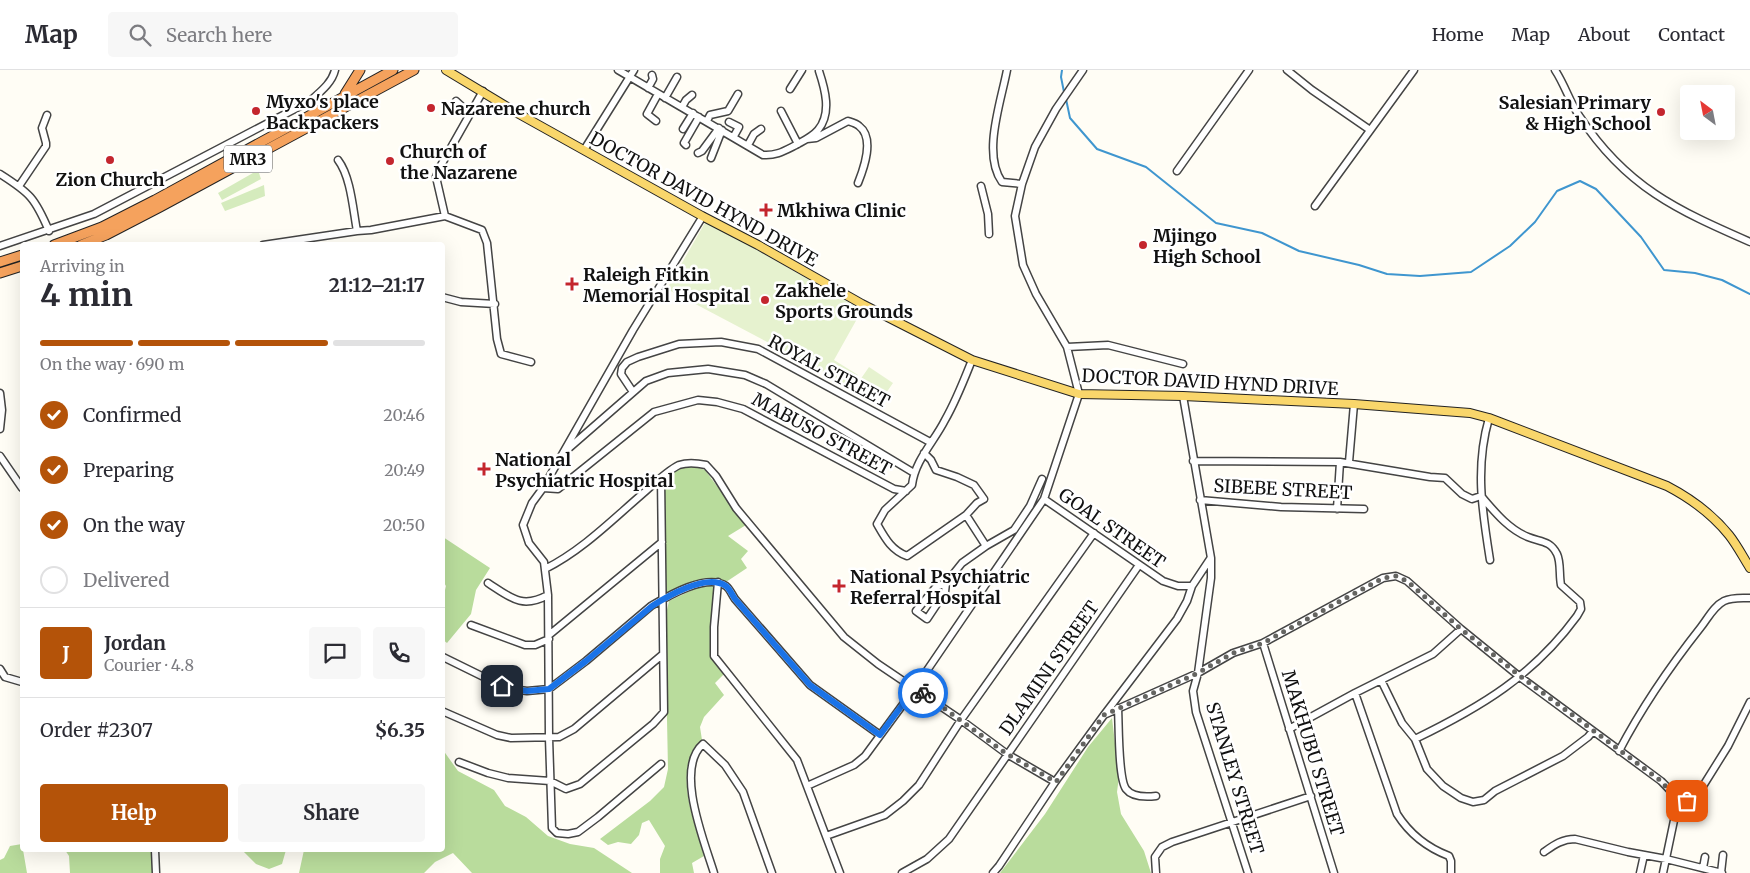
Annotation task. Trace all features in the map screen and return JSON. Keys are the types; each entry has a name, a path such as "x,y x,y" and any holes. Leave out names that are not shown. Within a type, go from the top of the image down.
{"highway":[{"path":"342,98 359,73 367,70"},
{"name":"MR3","path":"62,242 102,227 155,200 393,70"},
{"name":"MR3","path":"88,242 160,207 414,70"},
{"path":"0,262 20,256"},
{"path":"0,273 20,267"}],"main road":[{"name":"DOCTOR DAVID HYND DRIVE","path":"446,70 455,73 584,150 862,304 972,360 1079,394 1183,396 1354,404 1470,413 1489,418 1667,486 1688,497 1706,511 1728,535 1750,568"}],"street":[{"path":"0,246 94,214 310,101 324,88 335,70"},
{"path":"618,70 734,136 763,155 780,154 819,130 824,118 827,101 819,70"},
{"path":"584,150 604,124 634,70"},
{"path":"790,89 802,70"},
{"path":"1007,70 994,133 992,155 996,174 1002,182 1022,184"},
{"path":"807,786 854,766 865,756 915,688 1044,498 1079,394 1067,347 1036,294 1023,265 1015,216 1022,184 1035,147 1056,109 1083,70"},
{"path":"1177,171 1250,70"},
{"path":"1287,70 1312,90 1370,130"},
{"path":"1315,206 1414,70"},
{"path":"1555,70 1562,80 1579,116 1602,147 1627,174 1650,192 1667,202 1700,220 1750,242"},
{"path":"648,88 653,79 652,75"},
{"path":"665,98 677,76"},
{"path":"445,216 436,177 483,91"},
{"path":"656,121 647,114 658,94"},
{"path":"708,121 710,116 728,111 738,94"},
{"path":"682,107 692,95"},
{"path":"456,101 470,114"},
{"path":"781,111 798,144"},
{"path":"19,186 46,146 42,128 47,115"},
{"path":"683,129 696,115"},
{"path":"686,145 684,143 696,115"},
{"path":"807,139 816,138 848,120 860,126 864,133 868,150 858,183"},
{"path":"729,122 739,127 734,136"},
{"path":"698,153 702,151 721,129"},
{"path":"711,158 721,129"},
{"path":"748,145 754,134 761,129"},
{"path":"338,160 345,172 357,230"},
{"path":"2,172 29,194 38,205 48,230"},
{"path":"981,186 988,214 989,234"},
{"path":"298,242 357,230 371,230 445,216 482,230 487,243 495,304 497,339 501,354 531,362"},
{"path":"661,764 578,832 556,834 552,828 548,594 544,562 529,544 523,525 532,503 544,488 633,330 703,216"},
{"path":"445,298 461,302 495,304"},
{"name":"ROYAL STREET","path":"633,392 621,374 622,368 627,362 638,356 679,344 721,342 758,349 930,442"},
{"path":"1067,347 1108,345 1184,364"},
{"path":"924,453 931,460 936,470 957,476 974,485 984,499 977,503 966,515 906,556 898,553 887,542 877,524 885,510 912,485 914,473 924,453 930,442 947,416 972,360"},
{"path":"564,451 646,381 668,373 708,369 745,374 766,384 914,473"},
{"path":"0,393 2,410 0,428"},
{"name":"STANLEY STREET","path":"1183,396 1211,558 1211,578 1198,673 1193,691 1196,712 1248,873"},
{"name":"MABUSO STREET","path":"544,488 558,490 654,412 698,400 717,402 743,409 894,489 906,490"},
{"path":"1349,462 1354,404"},
{"path":"1489,418 1484,434 1481,496 1490,560"},
{"path":"0,456 20,485"},
{"path":"1194,461 1349,462 1430,477 1446,478 1462,494 1472,499 1481,496"},
{"path":"1337,509 1340,462"},
{"path":"545,569 564,559 581,546 661,478 678,466 686,463 706,465 736,508 844,637 878,664 961,720 1007,754 1056,782"},
{"path":"459,762 488,774 508,778 550,781 566,789 580,784 653,724 664,712 661,478"},
{"path":"946,583 945,592 927,619 916,611 936,587 946,583 962,563 1014,530 1030,506 1042,479"},
{"path":"1415,739 1481,705 1520,676 1540,660 1570,626 1581,609 1580,602 1561,585 1558,556 1551,545 1517,532 1481,496"},
{"name":"GOAL STREET","path":"1044,498 1163,581 1178,586 1192,586"},
{"name":"SIBEBE STREET","path":"1200,500 1281,506 1364,509"},
{"path":"966,515 986,546"},
{"path":"826,836 885,815 919,785 961,720 1094,533"},
{"path":"471,625 525,645 535,645 549,637 662,542"},
{"path":"993,873 1104,715 1177,619 1187,601 1192,586 1211,558"},
{"name":"DLAMINI STREET","path":"902,873 926,859 949,839 1139,565"},
{"path":"1104,715 1198,673 1233,653 1263,643 1383,578 1396,576 1407,581 1461,629 1520,676 1661,781 1676,798 1677,803 1663,873"},
{"path":"445,658 512,689 527,691 549,689 652,606 700,583 718,582 727,587 735,599 810,685 880,735"},
{"path":"718,582 714,627 714,656 798,760 840,873"},
{"path":"488,583 512,598 526,602 537,601 548,594"},
{"path":"930,594 940,601"},
{"path":"1619,751 1632,726 1684,648 1715,609 1722,602 1731,598 1750,598"},
{"path":"1289,730 1355,693 1433,654 1461,629"},
{"name":"MAKHUBU STREET","path":"1263,643 1334,873"},
{"path":"445,712 497,735 511,738 559,737 574,729 662,655"},
{"path":"0,670 6,677 20,681"},
{"path":"1381,680 1402,723 1415,739 1427,769 1443,786 1461,798 1473,802 1484,800 1495,791 1563,756 1593,731"},
{"path":"1355,693 1397,814 1404,826 1415,836 1449,856 1451,873"},
{"path":"1677,803 1687,801 1698,794 1728,746 1750,702"},
{"path":"1118,708 1120,754 1125,786 1130,792 1135,794 1150,797 1156,796"},
{"path":"714,873 694,809 692,794 694,760 697,750 703,744 725,766 743,792 772,873"},
{"path":"1156,873 1155,857 1162,847 1186,837 1311,796"},
{"path":"1544,852 1556,843 1566,839 1575,839 1721,873 1723,855"},
{"path":"155,852 156,873"},
{"path":"1640,873 1644,855"},
{"path":"1703,868 1705,856"}],"green space":[{"path":"258,170 261,179 222,200 218,193"},
{"path":"264,185 265,196 225,211 221,203"},
{"name":"Zakhele Sports Grounds","path":"706,221 862,310 834,360 858,375 850,387 667,289"},
{"path":"869,367 893,383 884,396 860,380"},
{"path":"693,466 705,470 746,525 728,536 748,551 741,559 747,568 726,582 709,578 665,596 661,487 674,472"},
{"path":"445,538 490,568 476,590 471,614 447,643 445,641"},
{"path":"716,584 710,646 712,657 725,673 715,683 724,695 704,717 700,727 702,740 692,752 687,778 689,804 704,856 692,863 694,873 660,873 660,859 665,846 649,820 642,823 639,835 631,844 618,842 608,845 600,839 650,801 664,787 668,769 665,619 669,601 701,586"},
{"path":"1112,718 1119,777 1117,792 1121,814 1144,851 1151,873 1000,873 1045,814 1088,747"},
{"path":"445,753 458,771 494,790 505,806 526,817 548,836 570,844 594,848 632,873 472,873 453,853 435,862 424,873 299,873 304,852 445,852"},
{"path":"20,844 20,852 23,852 27,873 0,873 0,860 4,858 10,846"},
{"path":"66,852 152,852 152,873 70,873 69,856"},
{"path":"244,852 285,852 282,864 269,869 256,864"}],"waterway":[{"path":"1062,70 1061,77 1064,92"},
{"path":"1066,99 1070,118 1097,149 1146,167 1216,223 1262,233 1299,251 1359,265 1387,274 1420,276 1471,272 1510,246 1535,222 1557,191 1580,181 1596,189 1641,237 1664,270 1695,273 1722,280 1750,294"}],"way so far":[{"path":"923,693 1007,754 1056,782 1104,715 1198,673 1233,653 1263,643 1383,578 1396,576 1407,581 1461,629 1520,676 1661,781 1670,789 1677,803 1687,801"}],"place":[{"name":"Nazarene church","path":"431,108"},
{"name":"Myxo's place Backpackers","path":"256,111"},
{"name":"Salesian Primary & High School","path":"1661,112"},
{"name":"Zion Church","path":"110,160"},
{"name":"Church of the Nazarene","path":"390,161"},
{"name":"Mkhiwa Clinic","path":"766,210"},
{"name":"Mjingo High School","path":"1143,245"},
{"name":"Raleigh Fitkin Memorial Hospital","path":"572,284"},
{"name":"Zakhele Sports Grounds","path":"765,300"},
{"name":"National Psychiatric Hospital","path":"484,469"},
{"name":"National Psychiatric Referral Hospital","path":"839,586"}],"route":[{"path":"502,686 527,691 549,689 652,606 700,583 718,582 727,587 735,599 810,685 880,735 915,688 923,693"}]}
